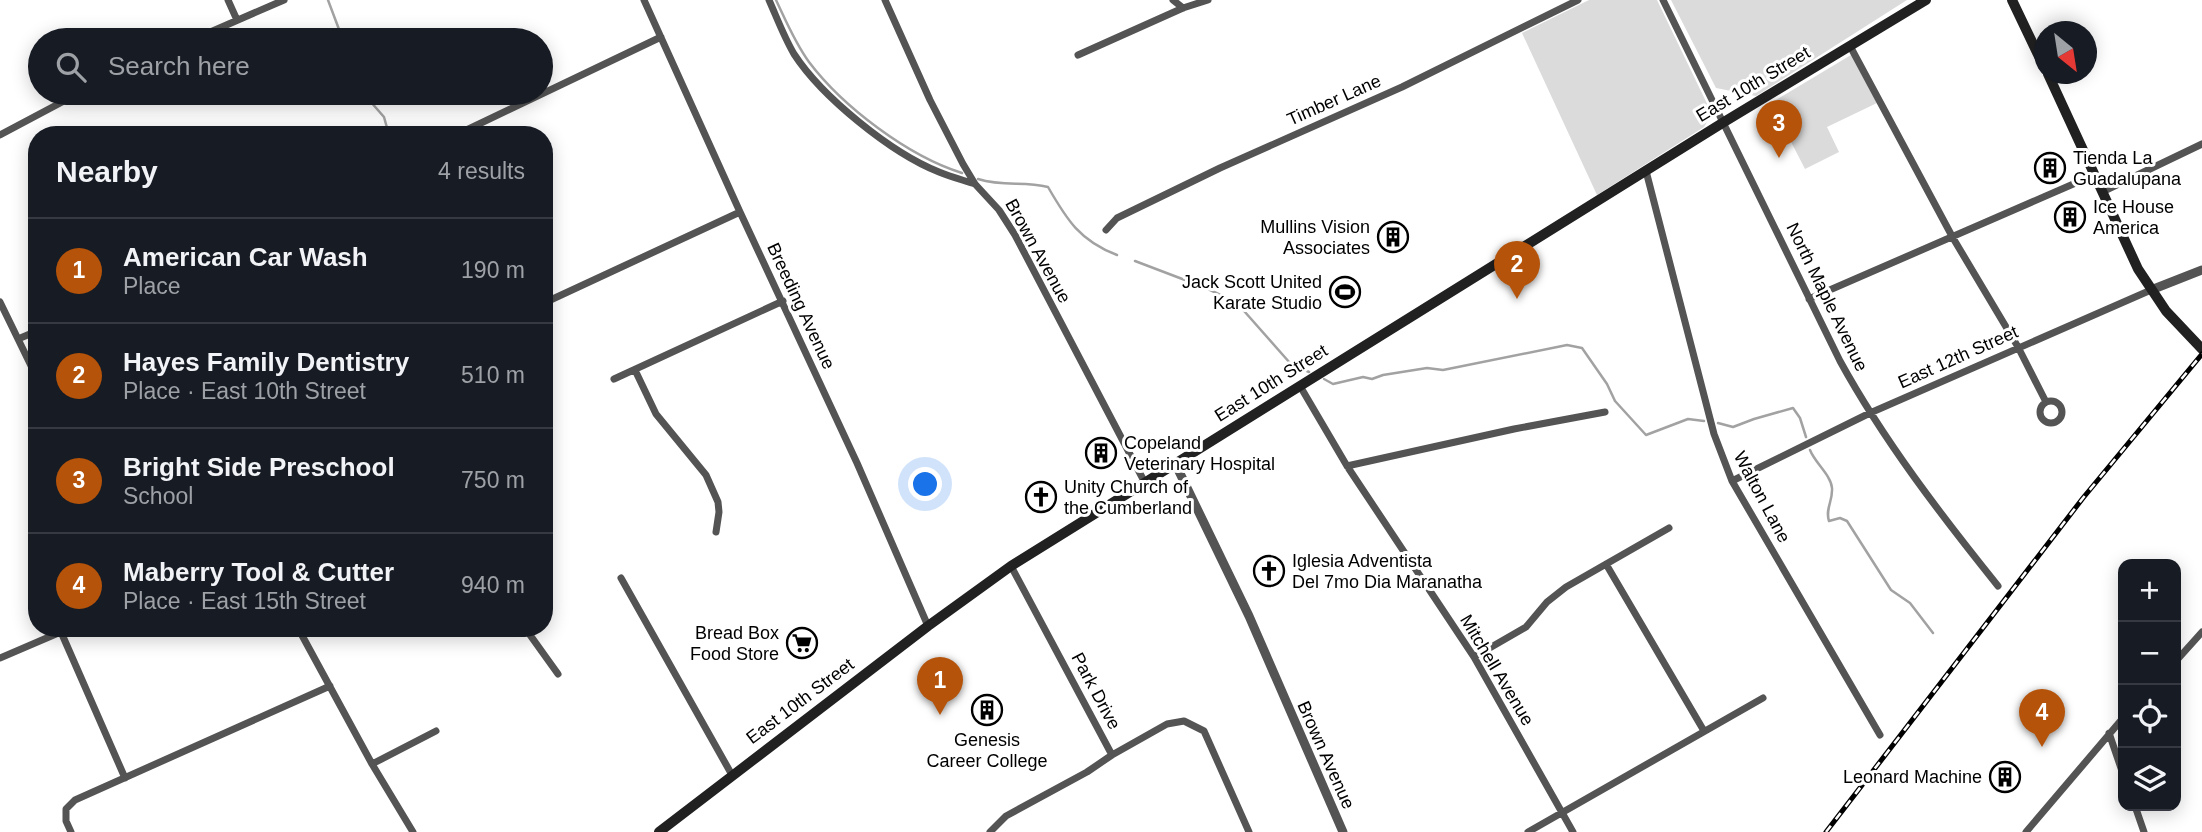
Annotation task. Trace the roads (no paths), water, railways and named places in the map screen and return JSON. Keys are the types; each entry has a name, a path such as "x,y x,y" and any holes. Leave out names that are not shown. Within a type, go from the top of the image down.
{"main road":[{"name":"East 10th Street","path":"659,832 928,626 1011,566 1143,481 1924,1"},
{"path":"2011,1 2034,46"},
{"path":"2053,84 2138,270 2166,311 2202,349"}],"street":[{"path":"228,0 237,20"},
{"path":"219,28 284,0"},
{"name":"Breeding Avenue","path":"644,0 857,463 928,626"},
{"path":"769,0 793,52 811,77 837,102 903,153 937,172 975,184"},
{"name":"Brown Avenue","path":"885,0 930,100 975,184 999,210 1015,235 1143,481"},
{"path":"1173,0 1183,8"},
{"path":"1078,55 1183,8 1208,0"},
{"name":"Timber Lane","path":"1106,230 1117,218 1220,168 1402,87 1578,0"},
{"name":"North Maple Avenue","path":"1663,0 1840,361 1870,413 1953,530 1998,586"},
{"path":"553,89 661,37"},
{"path":"1850,46 1953,238 2018,347 2046,402"},
{"path":"0,135 56,105"},
{"path":"475,126 519,105"},
{"path":"2102,192 2202,144"},
{"name":"Walton Lane","path":"1646,171 1714,434 1732,481 1880,735"},
{"path":"1810,299 2094,175"},
{"path":"553,299 740,212"},
{"name":"East 12th Street","path":"1732,481 1870,413 2202,270"},
{"path":"0,302 28,360"},
{"path":"614,379 783,302"},
{"path":"18,339 28,335"},
{"path":"635,370 656,414 706,475 719,502 716,532"},
{"name":"Mitchell Avenue","path":"1300,386 1347,466 1474,657 1573,832"},
{"path":"1347,466 1605,412"},
{"name":"Brown Avenue","path":"1175,463 1249,616 1343,832"},
{"path":"1474,657 1526,627 1547,603 1566,587 1669,528"},
{"path":"1606,564 1704,731"},
{"name":"Park Drive","path":"1011,566 1112,755 1167,723 1184,721 1195,724 1204,730 1250,832"},
{"path":"621,578 732,775"},
{"path":"2181,655 2202,632"},
{"path":"0,658 49,637"},
{"path":"63,637 125,778"},
{"path":"303,637 372,764 414,832"},
{"path":"531,637 558,674"},
{"path":"71,832 66,821 66,809 75,800 330,686"},
{"path":"1528,832 1763,698"},
{"path":"2026,832 2118,723"},
{"path":"372,764 436,731"},
{"path":"2109,733 2118,759"},
{"path":"990,832 1006,816 1087,772 1112,755"},
{"path":"2137,811 2144,832"}],"waterway":[{"path":"328,0 338,28"},
{"path":"776,0 804,55 840,96 899,142 920,155 962,173"},
{"path":"374,105 384,117 386,126"},
{"path":"978,179 1048,187 1062,210 1084,236 1117,255"},
{"path":"1135,261 1237,303 1290,363 1309,372"},
{"path":"1324,379 1333,384 1427,368 1443,370 1567,345 1582,348 1607,384 1615,401 1646,435 1688,419 1704,421"},
{"path":"1718,423 1733,427 1793,408 1800,418 1806,437"},
{"path":"1810,450 1831,483 1829,521 1840,518 1847,521 1891,590 1910,603 1933,633"}],"railway":[{"path":"1826,832 2083,498 2202,354"}],"place":[{"name":"Bright Side Preschool","path":"1779,158"},
{"name":"Tienda La Guadalupana","path":"2050,168"},
{"name":"Ice House America","path":"2070,217"},
{"name":"Mullins Vision Associates","path":"1393,237"},
{"name":"Jack Scott United Karate Studio","path":"1345,292"},
{"name":"Hayes Family Dentistry","path":"1517,299"},
{"name":"Copeland Veterinary Hospital","path":"1101,453"},
{"name":"Unity Church of the Cumberland","path":"1041,497"},
{"name":"Iglesia Adventista Del 7mo Dia Maranatha","path":"1269,571"},
{"name":"Bread Box Food Store","path":"802,643"},
{"name":"Genesis Career College","path":"987,710"},
{"name":"American Car Wash","path":"940,715"},
{"name":"Maberry Tool & Cutter","path":"2042,747"},
{"name":"Leonard Machine","path":"2005,777"}]}
